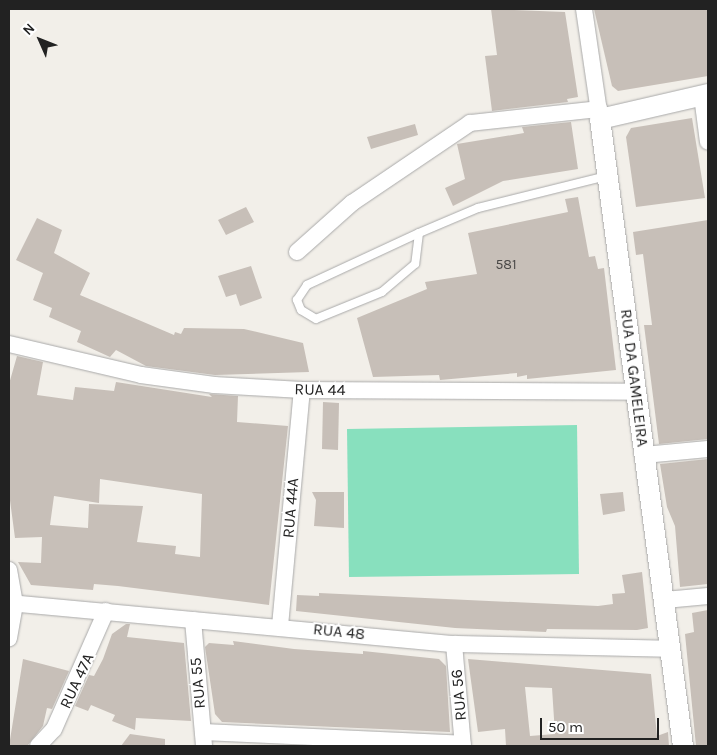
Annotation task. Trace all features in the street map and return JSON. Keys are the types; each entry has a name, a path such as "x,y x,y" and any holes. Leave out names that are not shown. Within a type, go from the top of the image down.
{"street":[{"name":"RUA DA GAMELEIRA","path":"584,9 600,114 683,746"},
{"path":"297,252 352,203 470,124 600,114 705,95 708,142"},
{"name":"RUA 44","path":"9,344 140,375 214,385 302,390 635,392"},
{"name":"RUA 44A","path":"280,626 302,390"},
{"path":"644,455 708,449"},
{"path":"9,570 12,603 9,638"},
{"path":"665,600 708,596"},
{"name":"RUA 48","path":"12,603 280,626 454,644 670,649"},
{"name":"RUA 47A","path":"38,746 58,720 106,611"},
{"name":"RUA 55","path":"193,620 203,739"},
{"name":"RUA 56","path":"454,644 463,745"},
{"path":"203,739 463,745"}],"lane":[{"path":"419,232 415,264 382,292 316,319 301,310 297,300 307,285 419,232 478,208 608,176"}],"green space":[{"path":"577,425 579,574 349,577 347,429"}],"building":[{"path":"491,9 565,12 578,97 567,99 568,102 492,111 485,56 497,55"},
{"path":"594,9 708,9 708,76 618,91 612,86"},
{"path":"692,118 705,198 636,207 626,137 631,128"},
{"path":"571,122 578,169 503,181 453,206 445,188 465,179 457,144 524,133 522,127"},
{"path":"415,124 418,135 371,149 367,137"},
{"path":"578,197 589,257 595,256 598,269 604,268 616,370 527,379 527,375 517,377 517,373 440,380 439,375 373,377 357,318 427,289 425,282 477,274 468,233 568,212 565,199"},
{"path":"246,207 254,222 226,235 218,220"},
{"path":"37,218 62,230 54,253 90,273 80,295 174,335 175,332 181,334 184,328 244,329 303,343 309,372 215,375 146,366 116,350 110,357 77,342 81,331 49,317 52,308 33,300 43,273 16,260"},
{"path":"708,220 708,439 659,444 644,325 652,325 643,254 636,255 633,232"},
{"path":"251,266 262,298 240,306 236,294 226,297 218,276"},
{"path":"17,356 43,362 37,395 73,400 75,387 114,391 116,382 212,397 209,394 238,396 237,422 288,426 269,605 118,586 94,584 93,590 31,585 18,562 41,563 42,537 15,538 9,493 9,384","holes":["100,479 202,494 200,557 175,554 176,546 137,542 143,506 89,504 88,528 50,525 54,496 99,503"]},
{"path":"323,402 339,403 338,450 322,449"},
{"path":"708,459 708,584 680,587 675,526 667,507 660,464"},
{"path":"312,492 344,492 344,528 314,526 316,500"},
{"path":"623,492 625,511 603,515 600,494"},
{"path":"642,572 648,628 637,630 547,629 546,632 455,628 296,611 297,595 319,596 319,593 598,606 613,604 612,594 625,593 622,575"},
{"path":"708,610 708,746 696,746 685,634 694,632 692,613"},
{"path":"126,624 130,624 127,637 184,643 191,721 136,718 135,730 112,721 115,715 91,705 88,711 75,706 89,675 94,676 103,659 112,634"},
{"path":"233,641 294,649 363,654 363,651 439,659 446,666 450,732 222,722 215,714 205,647 209,643 234,645"},
{"path":"23,659 69,671 52,709 47,708 43,726 28,745 9,746"},
{"path":"468,659 651,674 657,736 668,732 669,746 506,746 505,729 478,732","holes":["525,687 552,688 555,734 530,736"]},
{"path":"130,734 165,739 165,746 121,746"}]}
